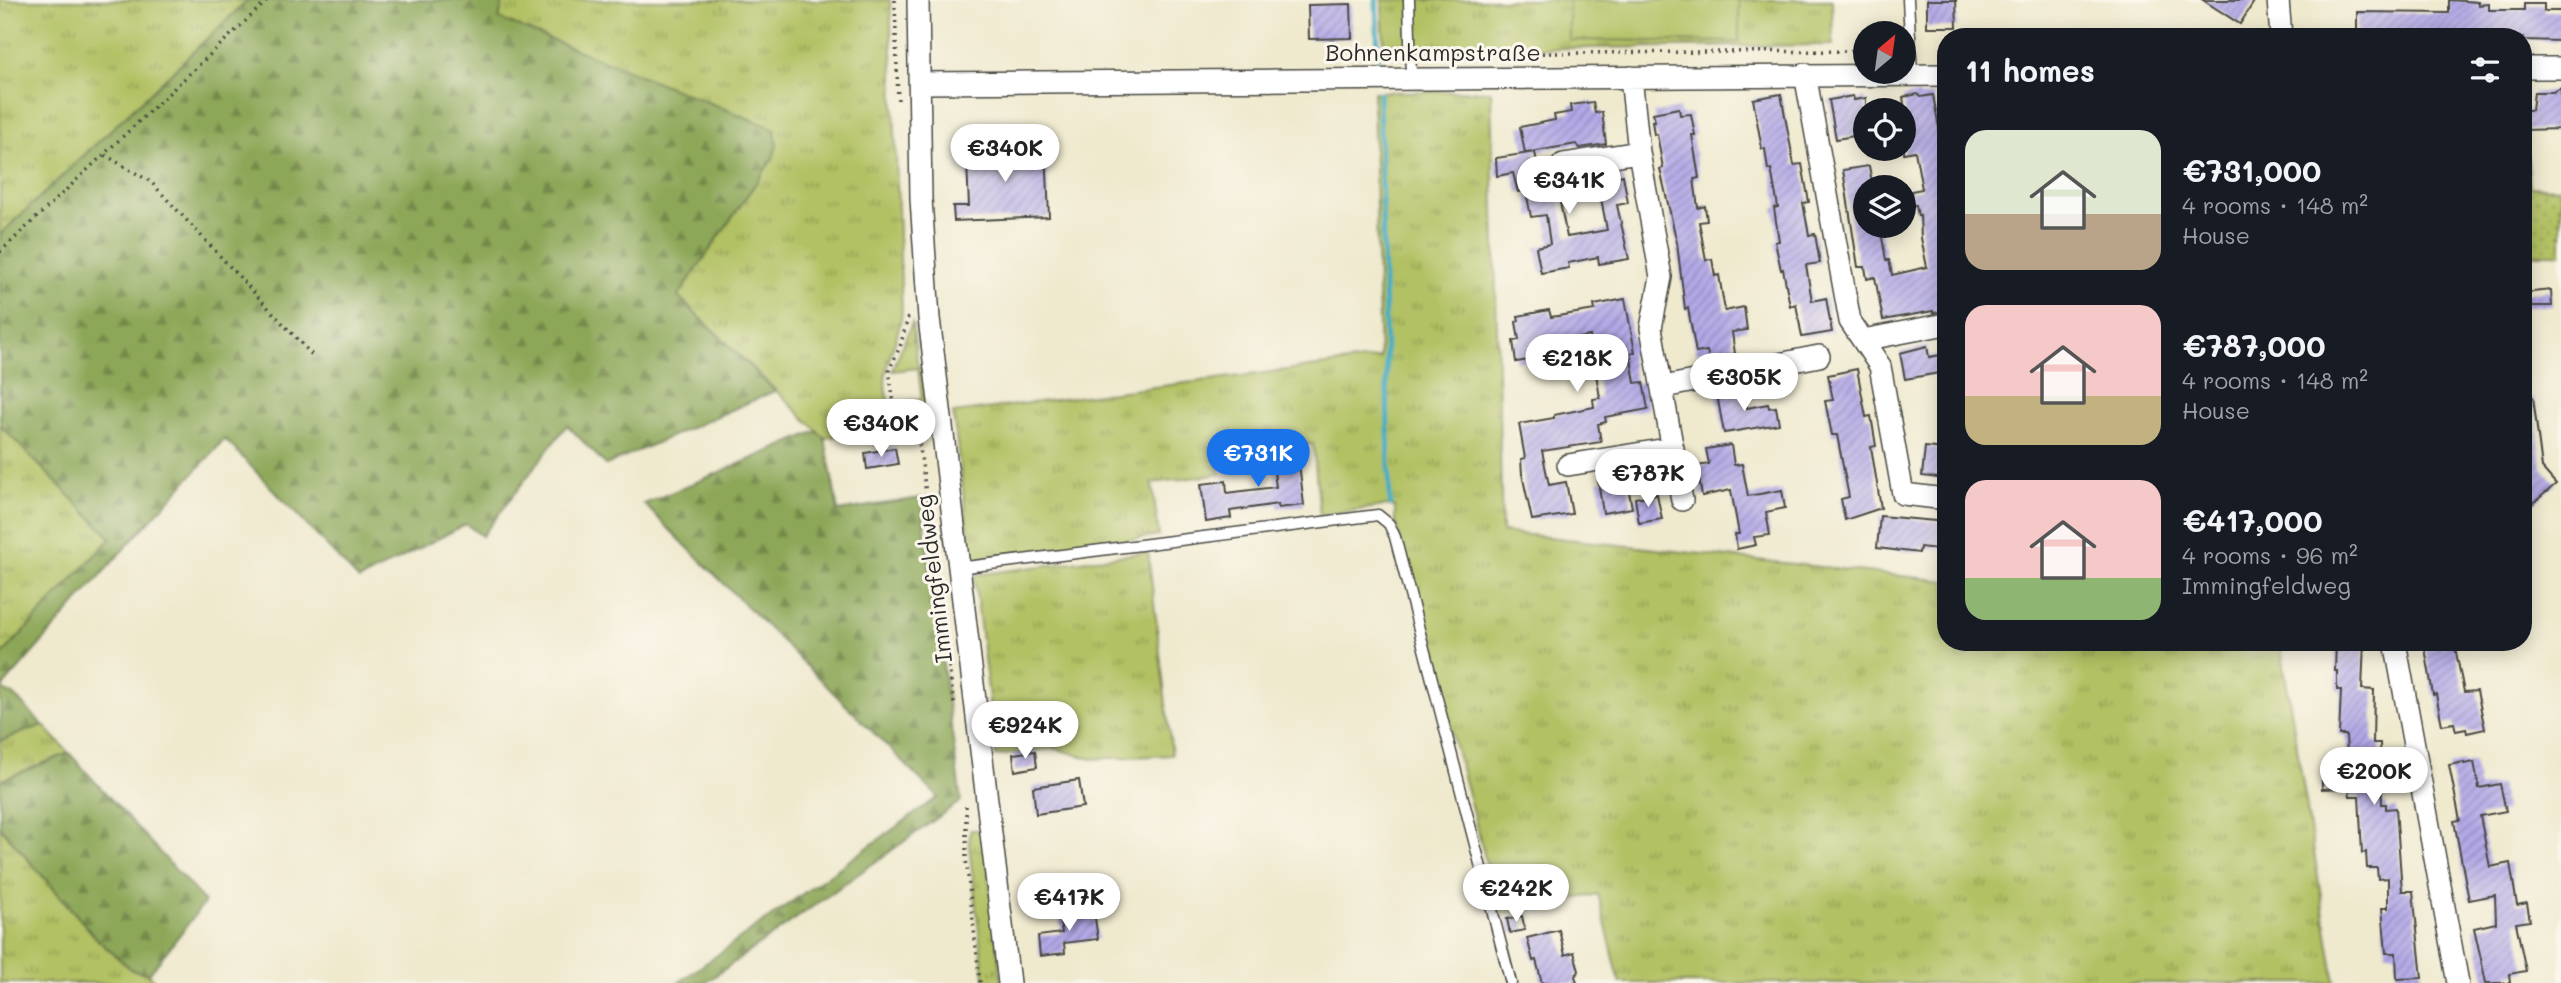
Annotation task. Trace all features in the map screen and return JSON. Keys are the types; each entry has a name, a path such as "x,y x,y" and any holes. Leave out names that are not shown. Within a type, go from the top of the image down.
{"street":[{"name":"Immingfeldweg","path":"918,0 921,199 929,318 1009,983"},
{"path":"2278,0 2280,28"},
{"path":"2532,68 2561,68"},
{"path":"1805,75 1850,321 1880,366 1903,494 1937,498"},
{"name":"Bohnenkampstraße","path":"920,83 1853,75"},
{"name":"Bohnenkampstraße","path":"1916,75 1937,75"},
{"path":"1631,77 1639,152 1661,277 1651,328 1664,387 1682,500"},
{"path":"1563,164 1639,152"},
{"path":"1863,340 1937,326"},
{"path":"1664,387 1819,356"},
{"path":"1568,465 1673,447"},
{"path":"2397,651 2458,983"}],"lane":[{"path":"1409,0 1411,78"},
{"path":"1908,0 1909,21"},
{"path":"958,568 1378,515 1389,524 1395,537 1511,983"}],"path":[{"path":"0,252 268,0"},
{"path":"105,155 151,182 313,356"}],"green space":[{"path":"0,0 248,0 0,235"},
{"path":"248,0 503,0 499,19 775,129 777,145 773,158 678,296 775,391 606,465 567,425 482,536 466,524 359,580 225,439 1,689 14,695 43,725 0,741 0,657 111,538 0,425 0,235"},
{"path":"503,0 890,0 902,312 885,379 889,402 904,425 825,438 678,296 773,158 775,129 499,19"},
{"path":"1382,0 1832,0 1833,45 1384,50"},
{"path":"1569,0 1739,0 1739,42 1569,40"},
{"path":"1491,91 1502,532 1937,580 1937,651 2281,651 2335,983 1620,983 1598,894 1500,914 1395,521 1395,507 1384,506 1320,515 1313,444 1220,454 1220,474 1152,483 1159,536 972,560 953,413 1380,358 1373,92"},
{"path":"2532,187 2561,188 2561,254 2532,254"},
{"path":"912,323 918,367 925,367 932,418 916,428 897,403 922,399 918,368 892,371"},
{"path":"0,425 112,538 0,657"},
{"path":"817,431 825,438 838,511 921,498 961,801 705,983 678,983 938,797 644,504"},
{"path":"1148,552 1172,755 1091,759 1054,748 996,756 974,575"},
{"path":"43,725 69,753 0,781 0,741"},
{"path":"69,753 205,902 149,974 132,970 99,941 0,827 0,781"},
{"path":"0,827 99,941 132,970 149,974 156,983 0,983"},
{"path":"970,830 978,830 984,837 1002,983 985,983 969,845"}],"building":[{"path":"1927,0 1956,0 1957,27 1927,27"},
{"path":"2203,0 2255,0 2240,24"},
{"path":"2449,0 2489,4 2489,10 2524,10 2524,4 2544,4 2544,11 2561,11 2561,41 2532,40 2532,28 2357,28 2357,12 2449,13"},
{"path":"1351,4 1352,38 1309,39 1308,5"},
{"path":"2561,88 2561,129 2532,130 2534,92 2553,92"},
{"path":"1781,94 1794,165 1802,164 1809,202 1803,203 1809,235 1815,234 1820,263 1806,265 1812,301 1826,298 1832,332 1802,337 1796,304 1790,306 1775,242 1779,241 1774,208 1778,207 1771,169 1768,170 1765,149 1762,149 1753,99"},
{"path":"1918,94 1921,97 1933,95 1937,117 1937,312 1883,320 1875,277 1867,279 1865,267 1858,267 1854,238 1882,238 1892,275 1927,267 1920,215 1918,216 1916,205 1916,190 1922,189 1916,156 1916,98 1903,98"},
{"path":"1853,96 1853,136 1836,139 1829,100"},
{"path":"1593,102 1595,113 1602,112 1606,144 1580,148 1576,144 1525,153 1520,127 1555,120 1554,115 1571,112 1570,105"},
{"path":"1679,108 1680,115 1691,114 1695,135 1692,135 1699,178 1694,179 1698,208 1705,206 1707,221 1699,222 1706,260 1712,259 1715,276 1719,275 1725,311 1744,307 1747,330 1732,332 1735,354 1709,359 1707,351 1696,353 1688,308 1685,309 1677,243 1660,169 1663,168 1657,134 1654,135 1652,121 1655,121 1653,113"},
{"path":"993,140 994,151 1046,149 1049,217 954,221 953,206 969,206 966,141"},
{"path":"1535,152 1541,184 1556,182 1567,237 1607,230 1597,177 1586,179 1585,174 1609,170 1610,178 1623,175 1628,203 1617,205 1629,259 1599,264 1598,257 1568,263 1569,268 1541,273 1536,247 1550,244 1546,215 1531,217 1526,191 1518,192 1513,173 1497,176 1496,158"},
{"path":"1869,166 1871,175 1853,175 1853,235 1843,170"},
{"path":"2551,290 2552,306 2532,306 2532,292"},
{"path":"1625,299 1635,352 1630,353 1635,383 1643,382 1648,409 1605,417 1606,422 1598,424 1601,442 1542,451 1549,485 1566,482 1572,514 1532,520 1522,474 1521,459 1525,458 1519,424 1594,407 1593,399 1600,398 1590,336 1545,344 1534,348 1536,359 1516,362 1513,341 1519,340 1516,322 1519,321 1518,316 1549,310 1551,317 1595,310 1594,305"},
{"path":"1927,346 1929,357 1937,356 1937,373 1905,379 1900,353"},
{"path":"1857,369 1866,417 1871,416 1876,446 1871,447 1881,508 1845,520 1841,499 1849,497 1837,435 1832,435 1825,401 1833,400 1828,375"},
{"path":"1743,390 1747,408 1768,404 1769,408 1776,407 1779,424 1724,433 1717,395"},
{"path":"2532,397 2542,468 2556,484 2532,504"},
{"path":"1731,445 1734,465 1742,464 1748,496 1782,490 1785,508 1766,512 1770,535 1754,537 1756,545 1737,549 1735,534 1739,534 1731,490 1702,496 1697,466 1709,464 1706,449"},
{"path":"1297,446 1304,505 1278,508 1278,504 1230,511 1231,518 1206,522 1201,484 1226,481 1227,493 1276,487 1271,449"},
{"path":"1925,447 1937,448 1937,478 1922,476"},
{"path":"895,448 898,464 867,469 865,453"},
{"path":"1626,476 1632,508 1603,513 1598,481"},
{"path":"1657,494 1662,519 1639,523 1635,498"},
{"path":"1880,516 1937,521 1937,549 1920,547 1919,553 1877,548"},
{"path":"2336,651 2364,651 2362,689 2374,690 2373,743 2380,743 2382,804 2386,804 2386,809 2396,808 2402,891 2413,891 2422,978 2397,979 2396,953 2386,953 2382,908 2388,908 2388,878 2378,879 2377,868 2367,868 2366,852 2362,853 2359,796 2350,796 2349,788 2322,789 2322,774 2348,773 2346,735 2339,735 2341,690 2337,690"},
{"path":"2426,651 2456,651 2464,692 2477,691 2485,729 2467,733 2466,729 2456,731 2454,723 2442,725 2436,694 2433,695"},
{"path":"1035,751 1037,767 1015,771 1013,754"},
{"path":"2474,762 2479,788 2500,784 2506,811 2480,816 2490,867 2510,863 2517,905 2527,903 2530,921 2516,923 2526,971 2509,974 2510,983 2486,983 2474,928 2496,923 2495,895 2469,900 2454,821 2460,820 2449,765"},
{"path":"1079,780 1083,807 1036,814 1033,787"},
{"path":"1094,911 1098,939 1064,943 1065,953 1040,956 1038,936 1062,933 1059,916"},
{"path":"1522,916 1525,930 1510,933 1507,919"},
{"path":"1559,930 1565,955 1574,952 1579,971 1575,976 1577,983 1542,983 1536,960 1533,961 1527,938"}],"waterway":[{"path":"1376,0 1378,57"},
{"path":"1379,93 1390,505"}]}
